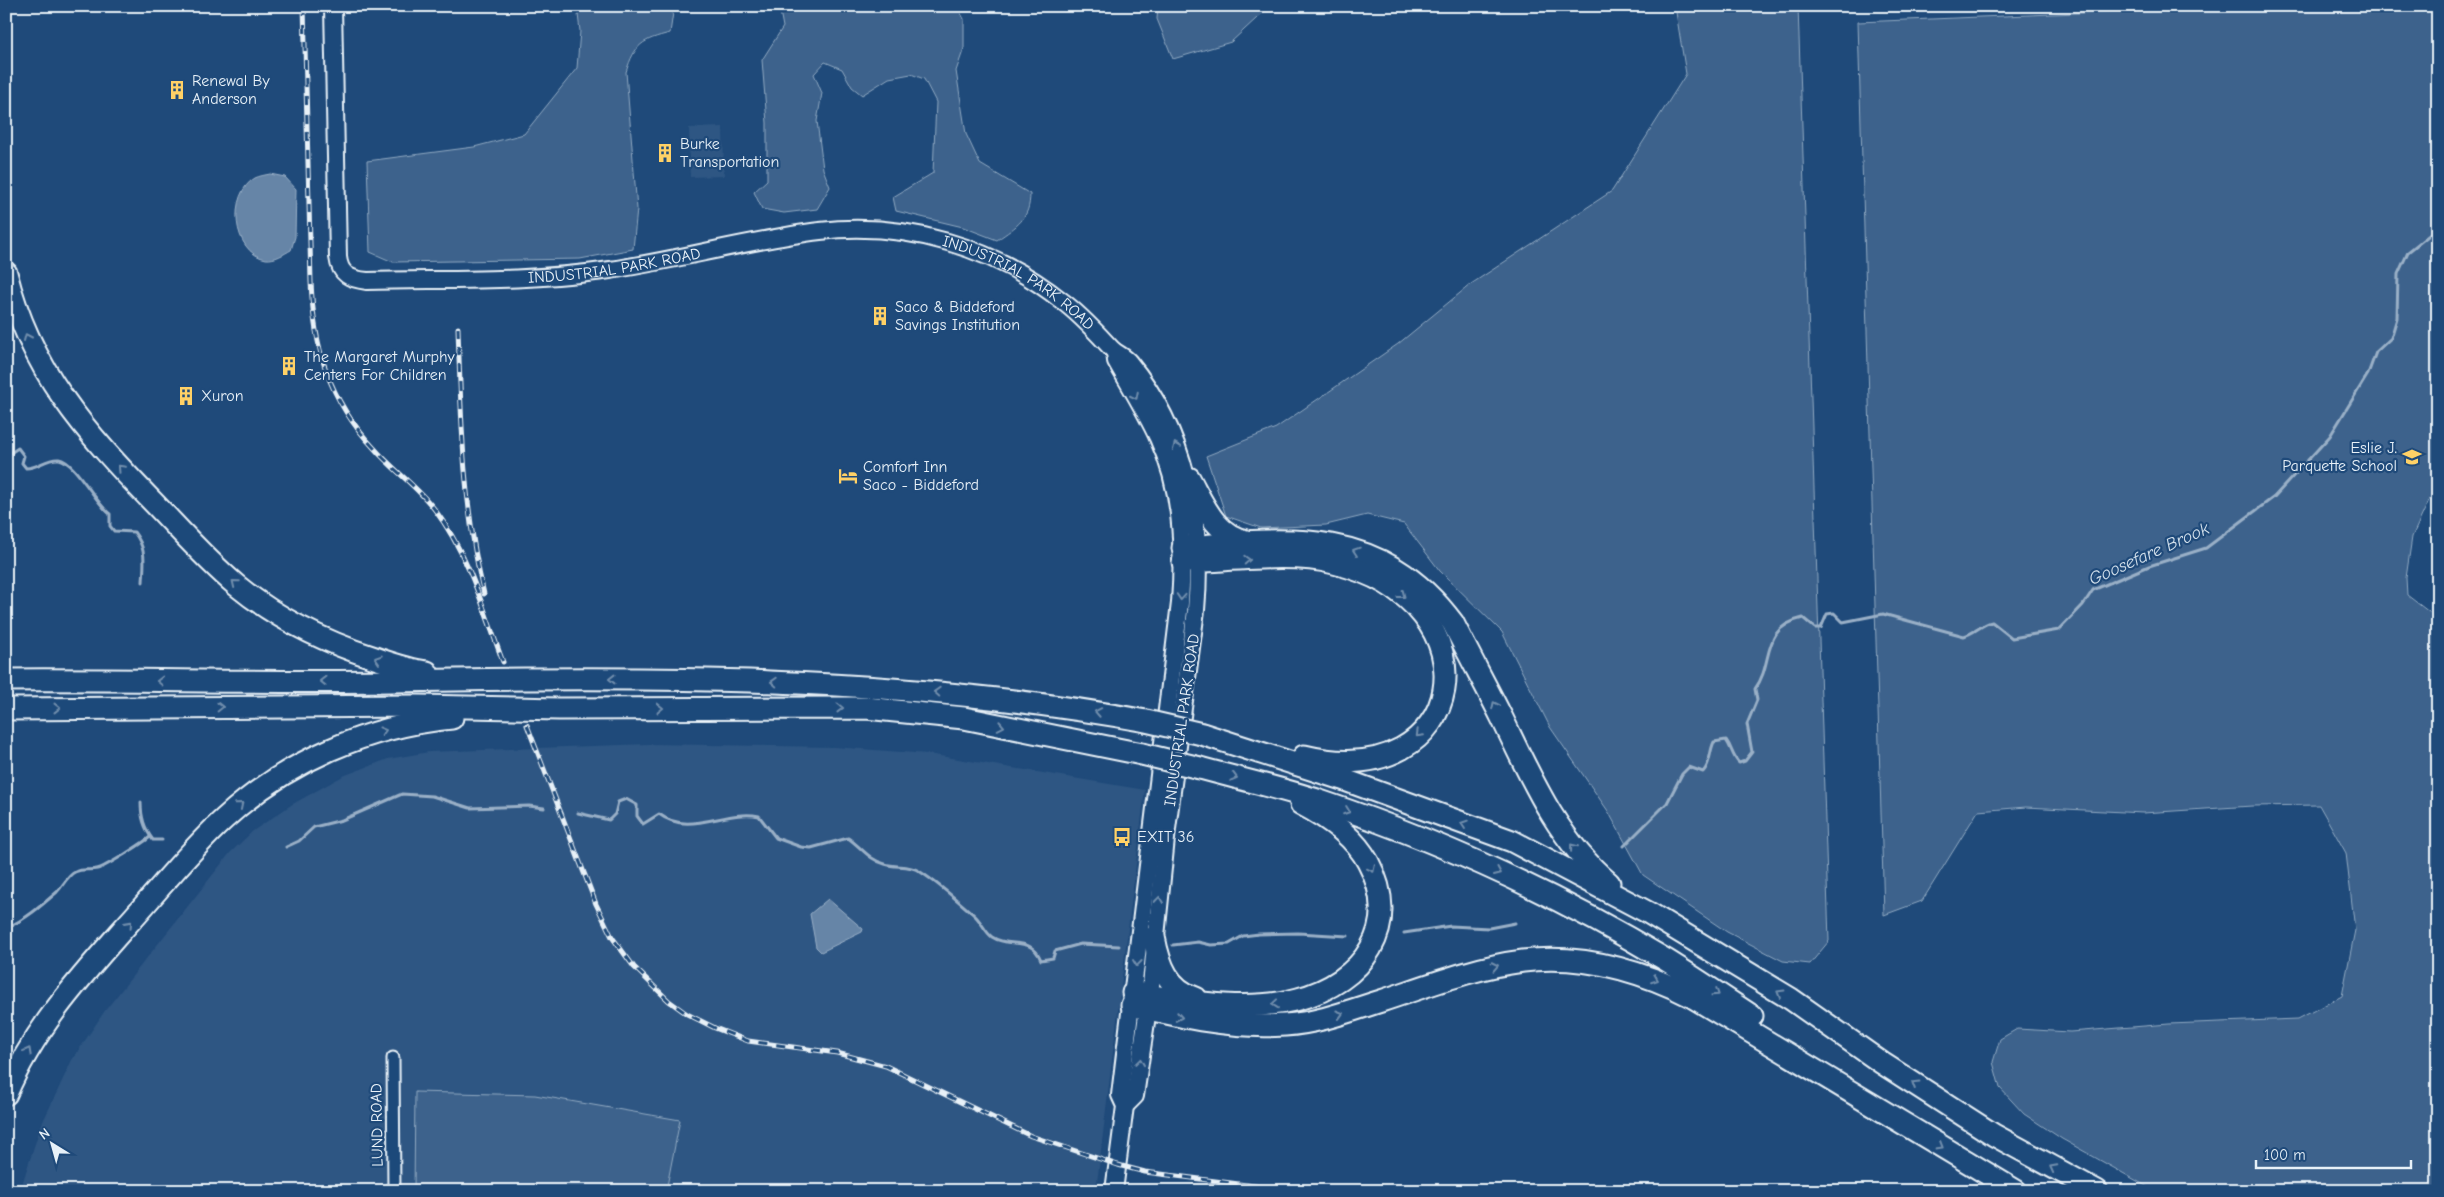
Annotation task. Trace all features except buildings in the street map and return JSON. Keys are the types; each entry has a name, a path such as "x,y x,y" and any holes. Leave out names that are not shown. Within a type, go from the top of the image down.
{"highway":[{"path":"6,273 17,311 34,351 70,410 128,476 203,555 237,586 291,622 351,650 422,672 477,679"},
{"path":"1189,478 1212,519 1225,533 1242,540 1262,543"},
{"path":"1190,555 1262,543 1305,541 1352,549 1382,561 1401,572 1431,596 1450,618 1555,822 1577,851 1599,874 1649,913"},
{"path":"9,680 258,682 477,679 759,681 956,693 1081,709 1146,721 1311,758 1344,761 1371,760 1404,747 1418,736 1433,719 1443,692 1446,666 1439,641 1427,619 1404,596 1368,574 1334,562 1190,555"},
{"path":"7,709 418,706 559,710 866,708 964,718 1142,754 1319,801 1436,845 1515,880 1592,918 1667,960 1771,1028 1883,1112"},
{"path":"6,1094 31,1046 68,993 210,833 241,804 279,777 314,757 349,741 408,724 466,716 559,710"},
{"path":"1202,734 1342,780 1512,841 1649,913 1791,999 1882,1063 1994,1135 2097,1191"},
{"path":"1140,1001 1271,1005 1300,999 1325,990 1343,979 1365,959 1375,940 1380,923 1380,896 1376,878 1357,846 1316,812 1267,786"},
{"path":"1154,937 1162,966 1174,985 1191,996 1214,1003"},
{"path":"1140,1001 1216,1022 1285,1025 1335,1016 1494,966 1544,960 1589,962 1642,974 1692,996 2016,1191"}],"street":[{"name":"INDUSTRIAL PARK ROAD","path":"333,6 338,257 342,271 351,278 367,281 563,276 625,268 800,234 849,229 895,231 942,240 1017,270 1062,301 1093,328 1115,352 1130,363 1154,400 1189,478 1190,555 1196,610 1154,937 1120,1095 1125,1106 1114,1191"},
{"name":"INDUSTRIAL PARK ROAD","path":"1115,352 1116,361 1157,437 1167,462 1178,498 1190,555 1180,602 1140,1001"},
{"name":"LUND ROAD","path":"393,1058 394,1191"}],"shaded area":[{"path":"577,6 674,6 670,33 646,41 636,49 626,72 637,209 633,249 580,259 393,262 370,252 367,161 474,147 524,134 577,68 580,31"},
{"path":"779,6 957,6 964,19 964,48 956,71 966,134 980,164 1030,194 1028,210 1021,221 997,240 963,227 896,211 893,197 933,173 936,102 924,79 911,74 889,78 862,95 852,87 842,69 825,62 814,74 822,93 817,121 823,169 830,187 817,209 784,213 762,209 754,192 767,180 767,123 762,60 783,27"},
{"path":"1158,6 1270,6 1231,42 1173,59 1157,19"},
{"path":"1675,6 1798,6 1829,941 1810,964 1783,961 1727,932 1643,875 1608,811 1550,727 1502,632 1440,571 1404,524 1367,515 1326,525 1261,528 1226,516 1206,456 1276,428 1398,344 1471,284 1612,191 1686,74"},
{"path":"2249,6 2438,6 2438,467 2432,494 2412,537 2406,578 2407,595 2438,619 2438,1191 2155,1191 2062,1139 2024,1114 2000,1088 1993,1062 2000,1039 2017,1029 2070,1032 2169,1024 2298,1019 2342,996 2355,930 2346,853 2319,805 2252,806 2143,813 2026,807 1978,811 1922,901 1884,915 1858,22"},
{"path":"723,127 724,176 690,177 689,128"},
{"path":"270,174 285,177 296,189 295,237 291,250 276,258 266,259 255,254 246,246 240,235 237,209 240,197 246,186 255,178"},
{"path":"649,744 834,747 928,754 1145,790 1096,1191 20,1191 40,1128 72,1060 104,1012 230,853 253,831 291,805 343,776 388,759 429,752"},
{"path":"828,899 863,929 862,932 821,952 816,947 810,914"},
{"path":"415,1092 535,1095 680,1120 666,1191 414,1191"}],"waterway":[{"name":"Goosefare Brook","path":"1624,846 1667,803 1682,774 1689,767 1703,772 1706,769 1714,742 1726,740 1739,763 1745,761 1752,752 1747,724 1757,700 1755,689 1761,679 1774,638 1789,623 1803,618 1815,628 1821,628 1827,614 1834,613 1843,622 1883,614 1964,636 1992,622 2012,638 2059,630 2083,605 2093,590 2149,566 2206,548 2274,497 2330,436 2368,374 2376,352 2391,338 2397,318 2398,274 2408,252 2438,228"},
{"name":"Goosefare Brook","path":"6,456 18,448 24,456 22,463 26,468 54,459 59,459 72,467 104,509 110,514 110,526 114,531 134,532 138,538 144,556 143,582"},
{"name":"Goosefare Brook","path":"286,847 299,841 314,827 342,820 402,794 432,796 470,808 529,806 544,808"},
{"name":"Goosefare Brook","path":"578,813 609,820 615,814 618,802 626,799 637,805 637,816 643,824 659,814 683,823 695,823 734,816 759,816 776,838 801,847 811,848 848,838 879,862 915,869 940,886 976,916 992,937 1006,942 1026,945 1037,952 1041,960 1053,958 1055,951 1081,944 1119,946"},
{"name":"Goosefare Brook","path":"141,802 142,817 147,831 153,840 162,840"},
{"path":"6,928 20,921 39,907 57,892 75,872 102,867 150,837"},
{"name":"Goosefare Brook","path":"1404,933 1451,926 1489,928 1515,923"},
{"name":"Goosefare Brook","path":"1173,945 1198,942 1211,945 1229,944 1243,936 1259,934 1298,933 1348,936"}],"railway":[{"path":"304,6 311,282 316,329 326,371 345,411 358,430 381,456 428,502 447,527 475,584 503,662"},
{"path":"458,328 467,495 484,594"},
{"path":"527,725 596,904 612,937 634,967 669,1001 687,1014 748,1041 837,1053 886,1066 1031,1136 1118,1165 1145,1172 1293,1191"}],"place":[{"name":"Renewal By Anderson","path":"177,90"},
{"name":"Burke Transportation","path":"665,153"},
{"name":"Saco & Biddeford Savings Institution","path":"880,316"},
{"name":"The Margaret Murphy Centers For Children","path":"289,366"},
{"name":"Xuron","path":"186,396"},
{"name":"Eslie J. Parquette School","path":"2412,457"},
{"name":"Comfort Inn Saco - Biddeford","path":"848,476"},
{"name":"EXIT 36","path":"1122,837"}]}
